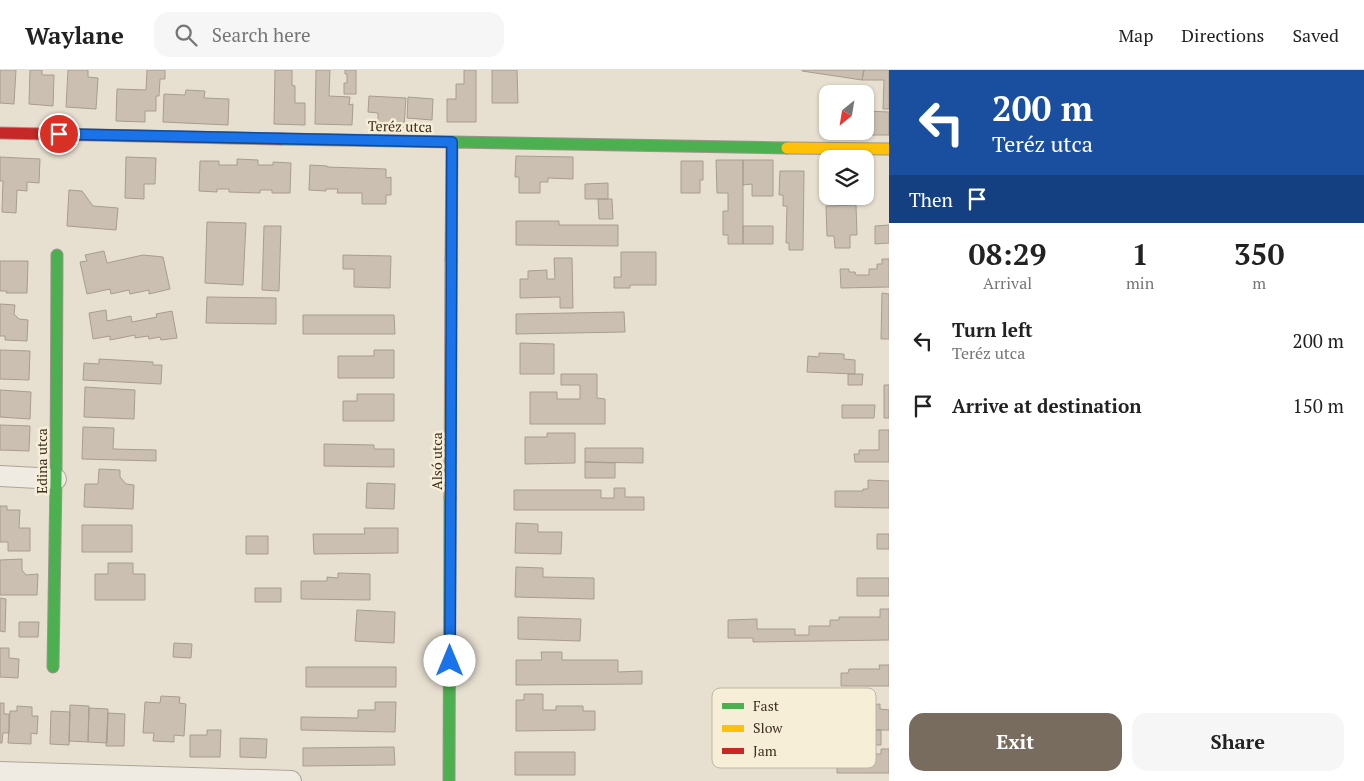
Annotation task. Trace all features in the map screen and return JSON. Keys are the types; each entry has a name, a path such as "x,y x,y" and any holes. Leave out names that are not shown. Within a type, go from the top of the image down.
{"street":[{"name":"Teréz utca","path":"0,134 889,149"},
{"name":"Alsó utca","path":"449,781 452,142"},
{"name":"Edina utca","path":"53,667 57,255"},
{"path":"0,476 56,479"},
{"path":"0,772 89,778 292,781"}],"building":[{"path":"0,70 16,70 14,104 0,103"},
{"path":"30,70 42,70 42,75 54,75 53,106 29,104"},
{"path":"68,70 88,70 88,77 98,78 96,109 66,107"},
{"path":"147,70 165,70 165,79 160,79 159,96 156,96 156,111 145,111 145,122 116,121 117,89 146,90"},
{"path":"275,70 292,70 292,85 295,86 295,103 305,103 305,125 274,124"},
{"path":"316,70 330,70 329,96 350,97 349,105 353,104 352,125 315,124"},
{"path":"345,70 356,70 356,94 344,94 344,83 347,83"},
{"path":"464,70 476,70 476,122 447,122 447,99 456,99 456,84 464,84"},
{"path":"492,70 517,70 518,103 492,103"},
{"path":"802,70 864,70 862,80"},
{"path":"864,70 889,70 889,109 883,109 884,80 862,80"},
{"path":"186,90 205,91 204,98 229,99 228,125 163,122 164,94 185,95"},
{"path":"369,96 406,98 404,127 378,126 378,113 368,112"},
{"path":"408,97 433,99 432,120 407,118"},
{"path":"874,111 889,112 889,135 874,135"},
{"path":"516,156 573,157 573,179 548,178 548,182 540,182 540,193 519,193 519,177 515,177"},
{"path":"0,157 40,159 39,183 27,182 27,191 17,190 16,213 2,212 3,181 0,181"},
{"path":"126,157 156,158 155,184 144,184 144,199 125,198"},
{"path":"237,159 258,160 258,165 273,165 273,162 291,163 290,193 272,193 272,190 260,190 260,193 229,192 229,189 217,189 217,192 199,191 200,161 219,161 219,165 237,165"},
{"path":"716,160 743,160 743,244 728,244 728,235 723,235 723,211 728,211 728,193 717,193"},
{"path":"743,160 773,160 773,196 752,196 752,184 743,185"},
{"path":"681,161 703,161 703,180 700,180 700,193 681,193"},
{"path":"310,165 386,169 386,178 391,177 391,195 386,195 386,204 362,204 362,193 337,193 338,189 326,189 326,191 309,190"},
{"path":"780,171 804,171 803,250 789,250 789,243 786,243 787,206 783,206 783,195 779,195"},
{"path":"608,183 608,199 585,199 585,184"},
{"path":"69,190 82,191 93,206 118,208 116,230 67,226"},
{"path":"598,199 612,199 613,219 599,219"},
{"path":"856,205 857,235 850,235 850,248 835,248 834,236 827,236 826,206"},
{"path":"516,221 559,221 559,225 618,225 618,246 516,245"},
{"path":"207,222 246,223 243,285 205,283"},
{"path":"889,225 889,243 875,244 875,226"},
{"path":"264,226 281,226 279,291 262,290"},
{"path":"743,226 773,226 773,244 743,244"},
{"path":"104,251 107,263 143,255 163,257 170,289 149,294 149,290 130,294 129,290 111,294 110,289 87,294 80,262 87,261 85,255"},
{"path":"621,252 656,252 656,285 630,285 630,288 614,288 614,277 621,277"},
{"path":"343,255 391,256 390,288 354,287 354,269 343,269"},
{"path":"554,258 572,258 573,308 560,308 560,297 520,298 520,279 528,279 528,271 547,270 547,279 555,279"},
{"path":"882,259 889,259 889,287 841,288 840,269 849,269 849,272 855,272 856,275 869,275 869,269 877,269 877,264 882,264"},
{"path":"0,261 28,261 27,293 6,293 7,291 0,291"},
{"path":"882,293 889,294 889,339 881,339"},
{"path":"207,297 276,298 276,324 206,323"},
{"path":"0,304 15,305 14,314 19,319 28,320 27,341 5,340 5,336 0,336"},
{"path":"106,310 107,321 131,316 132,322 157,317 156,314 172,311 177,338 161,340 160,337 149,339 148,336 135,338 135,335 110,340 110,336 93,339 89,313"},
{"path":"624,312 625,332 516,334 516,314"},
{"path":"303,315 394,315 395,334 303,334"},
{"path":"520,343 554,344 554,374 520,374"},
{"path":"0,350 30,351 29,380 0,379"},
{"path":"374,350 394,350 394,378 338,378 338,356 374,356"},
{"path":"819,353 844,354 844,359 855,360 855,374 807,372 808,356 819,357"},
{"path":"99,359 153,362 153,365 162,365 161,384 83,380 84,363 99,364"},
{"path":"561,374 597,374 597,398 605,399 605,424 530,424 530,392 557,392 557,399 580,399 580,385 561,385"},
{"path":"848,374 863,374 862,385 848,385"},
{"path":"884,385 889,385 889,418 884,418"},
{"path":"85,387 135,390 134,419 84,417"},
{"path":"0,390 31,392 30,419 0,417"},
{"path":"357,394 394,394 394,421 343,421 343,401 357,401"},
{"path":"842,405 875,405 874,418 842,418"},
{"path":"0,425 30,426 29,451 0,450"},
{"path":"83,427 114,428 113,449 156,450 156,461 82,459"},
{"path":"879,430 889,430 889,462 855,462 854,454 859,454 859,450 879,450"},
{"path":"547,433 575,433 575,463 525,464 525,437 547,437"},
{"path":"324,444 374,445 374,449 394,449 394,467 324,466"},
{"path":"585,448 643,448 643,463 585,462"},
{"path":"585,462 615,463 615,478 585,478"},
{"path":"99,469 120,470 120,477 126,484 134,485 133,509 84,507 85,484 98,484"},
{"path":"868,480 889,481 889,508 835,507 835,491 863,491 863,489 868,489"},
{"path":"367,483 395,484 394,509 366,508"},
{"path":"614,488 625,488 625,497 644,497 644,510 514,510 514,490 601,490 601,498 614,498"},
{"path":"0,506 7,506 7,510 20,510 19,528 30,528 30,551 8,551 8,542 0,542"},
{"path":"516,523 538,524 538,532 562,532 561,554 515,553"},
{"path":"82,525 132,525 132,552 82,552"},
{"path":"364,528 398,528 398,553 314,554 313,534 365,534"},
{"path":"877,534 889,534 889,549 877,549"},
{"path":"246,536 268,536 268,554 246,554"},
{"path":"22,559 22,570 26,575 38,574 37,595 0,595 0,560"},
{"path":"108,563 133,563 133,574 145,574 145,600 95,600 95,574 108,574"},
{"path":"516,567 543,568 543,577 594,578 594,599 515,597"},
{"path":"338,573 370,574 370,600 301,599 301,581 327,581 327,577 338,578"},
{"path":"857,578 889,578 889,596 857,596"},
{"path":"255,588 281,588 281,602 255,602"},
{"path":"0,598 6,599 5,632 0,631"},
{"path":"880,609 889,609 889,640 753,642 753,638 728,638 728,620 757,619 757,629 795,629 795,635 809,635 809,626 830,626 830,620 839,620 839,617 880,617"},
{"path":"357,610 395,612 394,643 355,641"},
{"path":"518,617 581,619 580,641 518,639"},
{"path":"19,622 39,622 38,637 19,637"},
{"path":"174,643 192,644 191,658 173,657"},
{"path":"0,648 9,648 9,658 19,659 18,678 0,677"},
{"path":"541,652 562,652 562,660 618,660 618,672 642,671 642,684 516,685 516,660 542,660"},
{"path":"879,665 889,665 889,686 841,686 841,673 848,673 849,669 880,669"},
{"path":"306,667 396,667 396,687 306,687"},
{"path":"524,694 543,694 543,710 556,710 556,706 583,706 583,711 595,711 595,730 516,731 516,700 524,700"},
{"path":"161,696 180,697 179,703 186,704 184,736 174,735 174,742 153,741 154,733 143,733 145,702 160,703"},
{"path":"375,702 396,702 395,732 301,730 301,717 358,718 358,710 375,710"},
{"path":"0,703 4,703 4,714 9,714 9,733 3,733 2,743 0,743"},
{"path":"876,704 880,704 880,709 889,710 889,730 876,730"},
{"path":"70,705 89,706 88,742 69,741"},
{"path":"17,706 32,707 32,716 38,716 37,734 31,733 31,744 8,743 10,711 17,711"},
{"path":"89,708 108,709 107,743 88,742"},
{"path":"51,711 70,712 69,745 50,744"},
{"path":"108,713 125,714 124,746 106,746"},
{"path":"207,730 221,730 220,757 190,757 190,735 207,735"},
{"path":"876,730 881,730 881,745 876,745"},
{"path":"240,738 267,739 266,758 240,757"},
{"path":"394,747 395,765 303,766 303,748"},
{"path":"881,749 889,749 889,773 837,773 837,768 876,768 876,754 881,754"},
{"path":"515,752 575,752 575,775 515,775"}],"traffic: fast":[{"path":"281,139 787,148"},
{"path":"451,260 452,142"},
{"path":"53,667 57,255"},
{"path":"449,781 450,498"}],"traffic: slow":[{"path":"787,148 889,149"},
{"path":"450,498 451,260"}],"traffic: jam":[{"path":"0,133 281,139"}],"route":[{"path":"59,134 452,142 450,661"}]}
